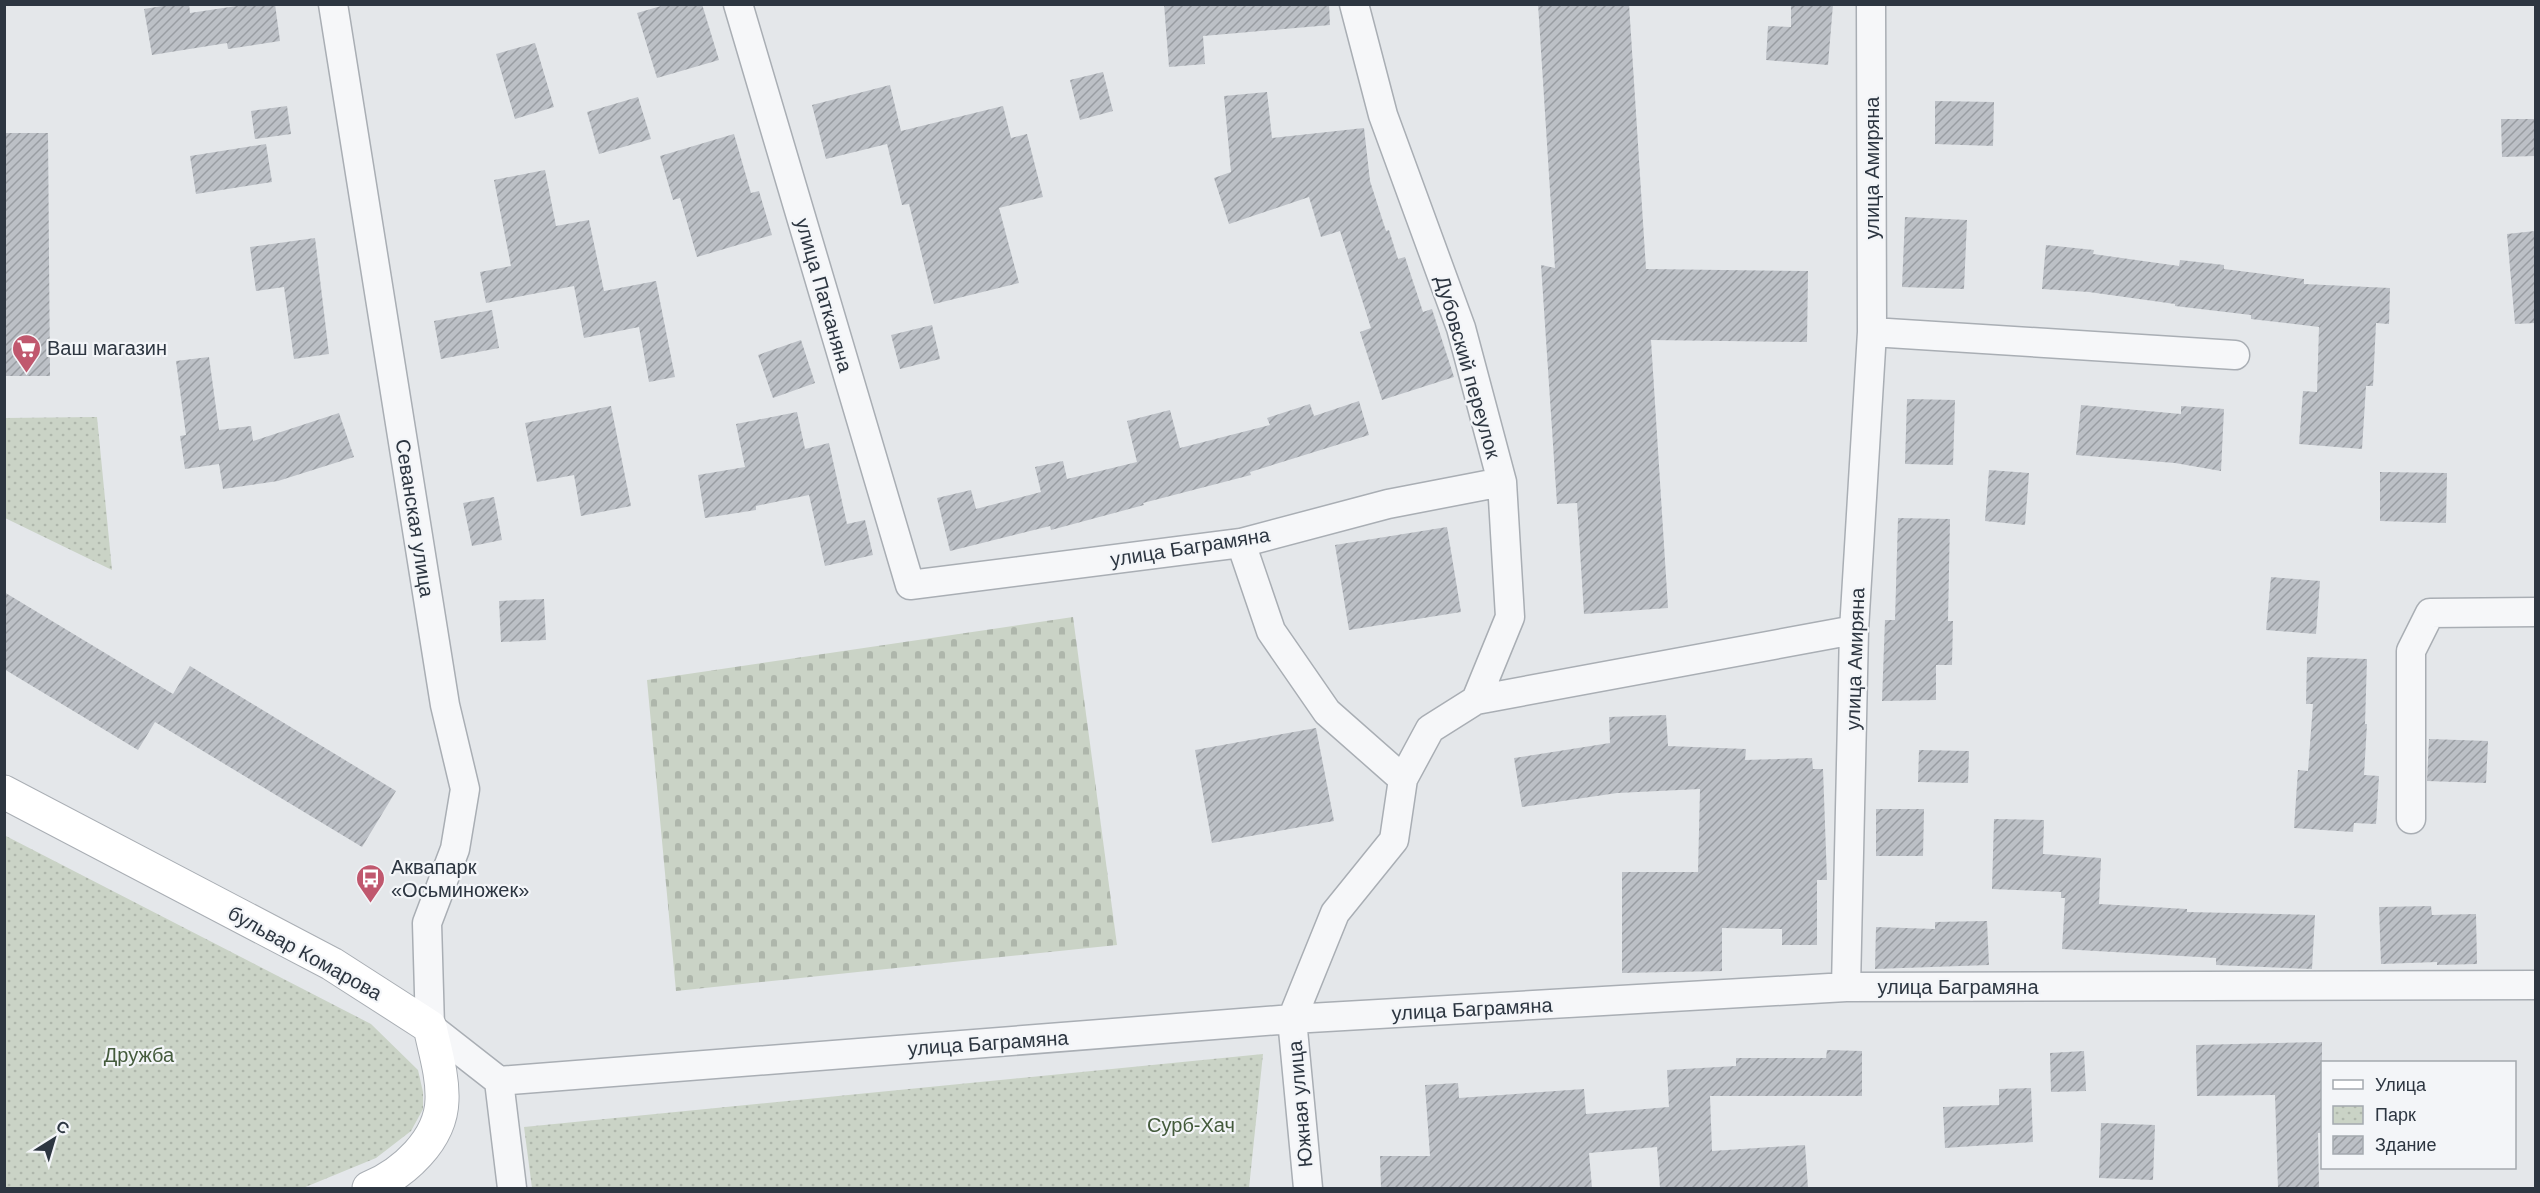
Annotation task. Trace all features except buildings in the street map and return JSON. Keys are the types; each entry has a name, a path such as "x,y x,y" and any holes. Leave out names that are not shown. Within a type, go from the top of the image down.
{"street":[{"name":"Севанская улица","path":"333,4 446,705 465,789 455,849 427,923 430,1027"},
{"name":"улица Патканяна","path":"738,4 910,585"},
{"name":"Дубовский переулок","path":"1354,4 1383,115 1461,328 1502,482 1510,617 1476,700"},
{"name":"улица Амиряна","path":"1846,987 1854,630 1872,332 1871,4"},
{"path":"1872,332 2235,355"},
{"name":"улица Баграмяна","path":"910,585 1240,543 1388,504 1502,482"},
{"path":"1240,543 1271,631 1327,712 1404,779"},
{"path":"2411,819 2410,651 2430,613 2535,612"},
{"path":"1292,1019 1335,914 1394,840 1404,779 1430,729 1476,700 1854,630"},
{"name":"бульвар Комарова","path":"4,792 332,964 430,1027"},
{"name":"улица Баграмяна","path":"499,1080 1292,1019 1846,987 2535,985"},
{"name":"Южная улица","path":"1292,1019 1308,1188"},
{"path":"430,1027 499,1080 512,1188"},
{"path":"369,1188 383,1182 418,1155 435,1128 442,1102 440,1074 430,1027"}],"green space":[{"path":"97,417 112,570 5,518 5,418"},
{"path":"1073,617 1117,945 676,991 647,680"},
{"name":"Дружба","path":"4,835 371,1024 418,1070 423,1092 423,1109 411,1131 376,1158 303,1188 5,1188"},
{"name":"Сурб-Хач","path":"1263,1054 1249,1188 532,1188 524,1127"}],"place":[{"name":"Ваш магазин","path":"26,374"},
{"name":"Аквапарк «Осьминожек»","path":"370,904"}]}
